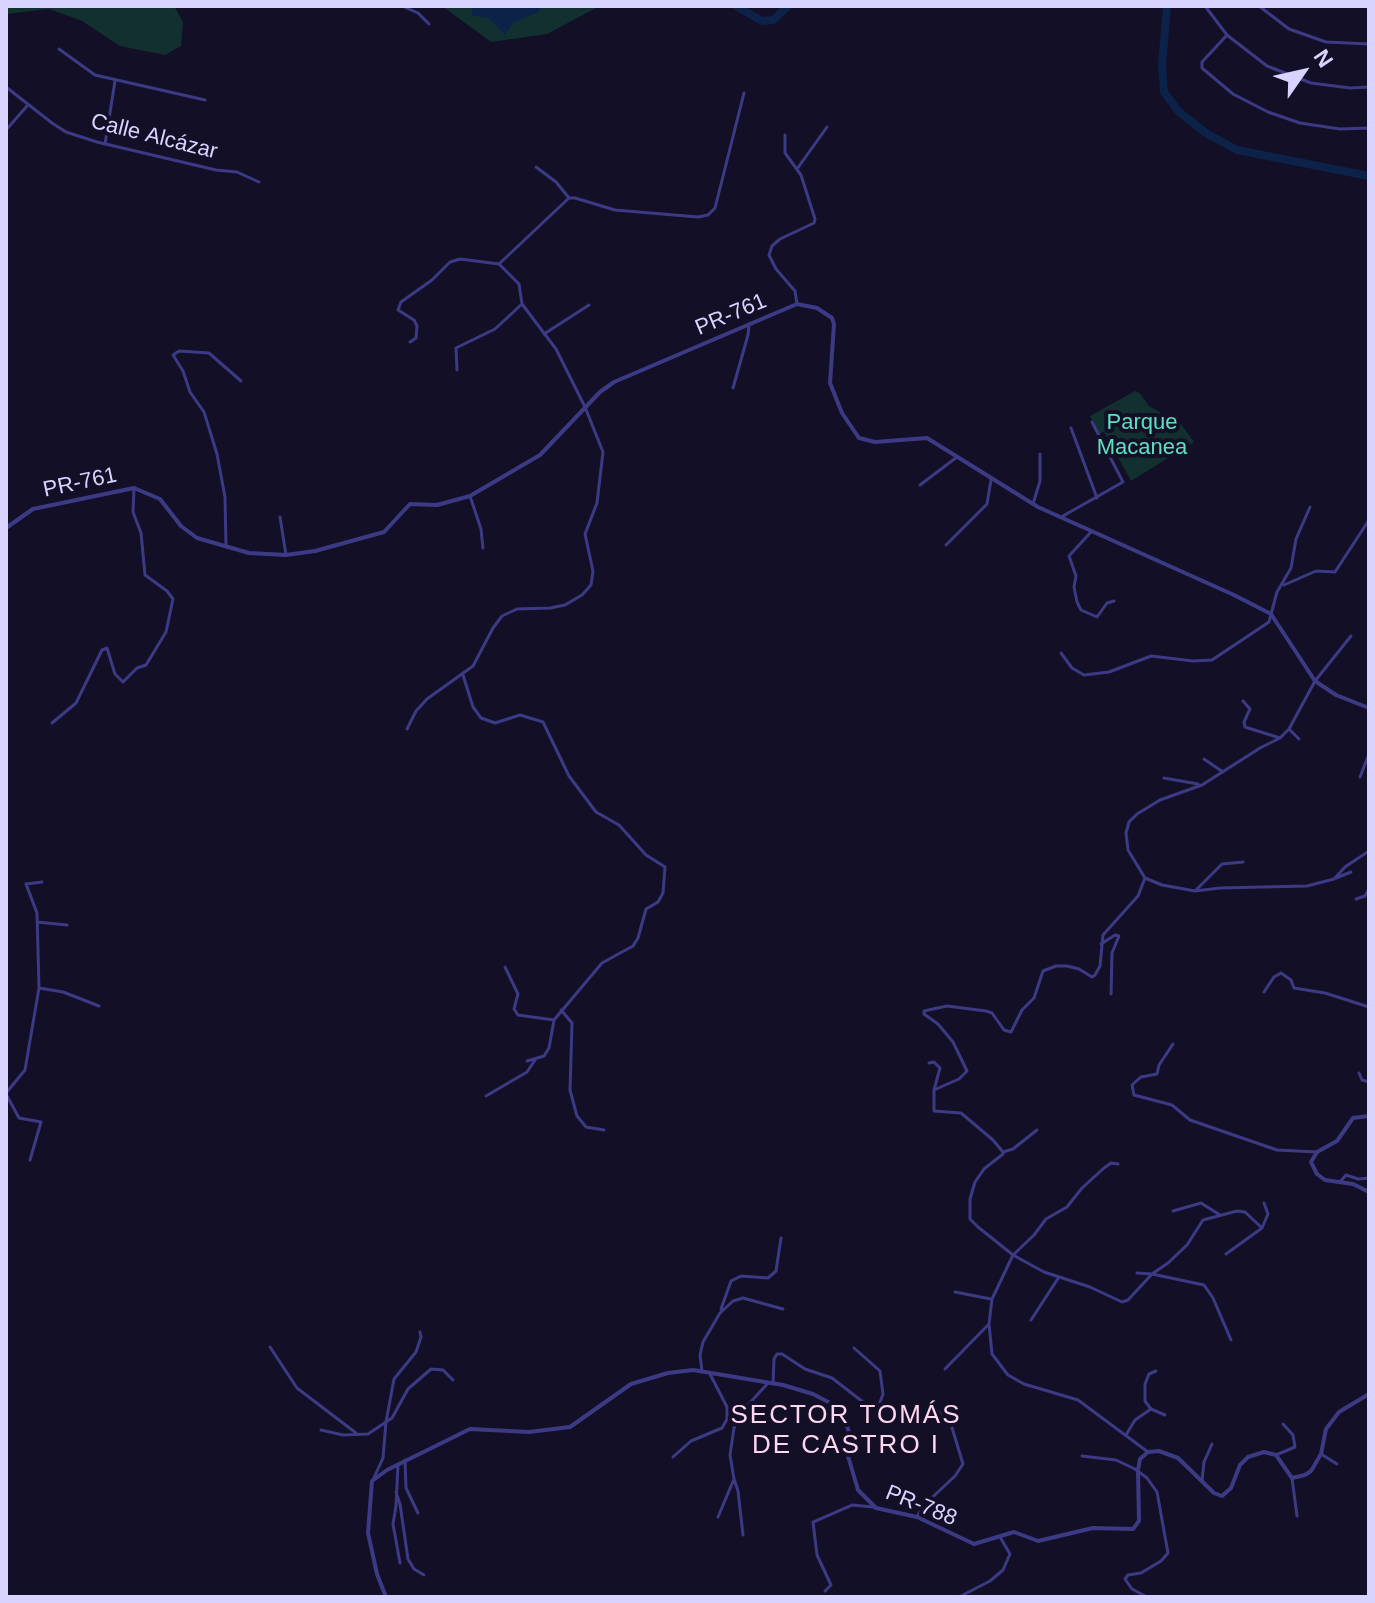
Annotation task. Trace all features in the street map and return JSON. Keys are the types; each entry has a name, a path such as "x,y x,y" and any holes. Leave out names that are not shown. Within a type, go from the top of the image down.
{"street":[{"path":"402,6 418,13 429,24"},
{"path":"1205,6 1227,35 1267,66 1311,83 1369,87"},
{"path":"1259,6 1289,29 1326,42 1369,44"},
{"path":"1227,35 1202,62 1202,68 1233,94 1268,112 1300,123 1340,129 1369,128"},
{"path":"59,49 95,75 205,100"},
{"path":"105,144 115,81"},
{"name":"Calle Alcázar","path":"6,87 66,132 216,170 237,172 259,182"},
{"path":"499,264 569,198 615,210 698,217 708,215 715,208 744,93"},
{"path":"6,130 28,105"},
{"path":"797,169 827,127"},
{"path":"785,135 785,153 801,175 814,223 780,239 772,246 769,255 776,269 795,291 797,304"},
{"path":"536,167 556,182 569,198"},
{"path":"407,729 416,711 427,699 463,675 482,653 502,616 517,609 565,605 582,595 591,585 593,571 585,534 597,503 603,452 556,349 522,304 519,284 499,264 460,259 450,262 432,280 401,302 398,310 414,320 417,326 416,338 410,342"},
{"path":"457,370 456,348 495,329 522,304"},
{"name":"PR-761","path":"6,528 33,509 134,488 160,499 181,526 197,538 249,553 286,555 315,551 384,532 410,504 437,505 470,496 540,455 585,407 614,382 797,304 817,308 832,318 830,383 842,413 859,438 875,442 927,438 1033,504 1271,614 1315,681 1336,695 1369,708"},
{"path":"544,334 589,305"},
{"path":"733,388 749,324"},
{"path":"226,547 225,497 217,454 204,412 190,392 183,371 173,355 179,351 209,353 241,381"},
{"path":"1062,517 1123,482 1092,422"},
{"path":"1071,428 1097,498"},
{"path":"1033,504 1040,481 1040,454"},
{"path":"920,485 957,457"},
{"path":"946,545 987,504 991,480"},
{"path":"52,723 76,703 102,650 107,648 115,674 123,682 137,668 146,665 166,632 173,599 145,575 141,533 133,512 134,488"},
{"path":"470,496 481,529 483,548"},
{"path":"1061,653 1072,668 1084,675 1109,672 1151,656 1206,661 1269,622 1277,592 1291,568 1296,539 1310,507"},
{"path":"280,517 286,555"},
{"path":"1282,585 1316,571 1335,572 1369,520"},
{"path":"1091,532 1069,556 1076,576 1074,587 1077,602 1081,610 1097,617 1107,603 1114,601"},
{"path":"1351,636 1315,681 1289,729 1280,738 1202,785 1160,800 1137,814 1129,822 1126,833 1128,850 1145,878 1162,885 1195,891 1286,888 1334,879 1351,872"},
{"path":"463,675 473,707 481,718 495,723 520,715 543,722 569,776 596,812 619,825 646,855 665,867 663,893 658,902 646,909 633,946 602,963 554,1020 549,1048 544,1056 527,1061"},
{"path":"1243,701 1250,709 1245,727 1280,738"},
{"path":"1289,729 1299,739"},
{"path":"1360,777 1369,754"},
{"path":"1204,759 1223,772"},
{"path":"1164,778 1202,785"},
{"path":"1334,879 1345,867 1369,851"},
{"path":"1195,891 1222,864 1243,862"},
{"path":"934,1090 959,1079 967,1071 953,1042 924,1011 947,1006 986,1011 992,1013 1004,1030 1011,1032 1022,1010 1034,998 1043,971 1067,966 1092,977 1100,966 1103,935 1138,896 1145,878"},
{"path":"30,1160 41,1122 19,1118 6,1093 25,1070 39,988 37,913 26,884 42,882"},
{"path":"1356,899 1365,896 1369,889"},
{"path":"37,922 67,925"},
{"path":"1101,944 1115,935 1119,936 1112,953 1111,994"},
{"path":"505,967 518,994 514,1009 518,1015 554,1020"},
{"path":"1264,992 1274,977 1281,973 1291,980 1294,988 1325,993 1369,1007"},
{"path":"39,988 63,992 99,1006"},
{"path":"561,1009 572,1023 570,1090 577,1116 586,1127 604,1130"},
{"path":"1173,1044 1159,1065 1157,1074 1141,1077 1132,1085 1134,1095 1172,1105 1190,1120 1277,1150 1317,1152"},
{"path":"486,1096 527,1072 535,1060"},
{"path":"929,1063 934,1062 940,1068 934,1090 934,1111 961,1113 1003,1152"},
{"path":"1359,1073 1362,1080 1369,1082"},
{"path":"1369,1116 1353,1118 1337,1141 1317,1152 1311,1162 1317,1174 1325,1180 1353,1184 1369,1192"},
{"path":"1037,1130 1013,1149 1003,1152 984,1169 975,1182 970,1199 970,1219 1013,1255 1059,1277 1122,1302 1128,1300 1152,1274 1187,1245 1203,1220 1245,1212 1262,1228"},
{"path":"1118,1164 1111,1163 1104,1168 1067,1207 1046,1219 1013,1255 992,1299 989,1324 992,1354 1008,1375 1024,1384 1078,1400 1148,1452"},
{"path":"1340,1182 1346,1175 1358,1179 1369,1178"},
{"path":"1173,1211 1201,1203 1220,1215"},
{"path":"1226,1254 1262,1228 1268,1214 1264,1203"},
{"path":"702,1371 700,1355 703,1342 720,1313 731,1281 741,1276 768,1278 776,1271 781,1238"},
{"path":"1137,1273 1204,1285 1231,1340"},
{"path":"1031,1320 1059,1277"},
{"path":"955,1292 992,1299"},
{"path":"720,1313 733,1301 743,1298 783,1309"},
{"path":"945,1369 989,1324"},
{"path":"386,1597 377,1574 368,1533 372,1481 383,1458 394,1379 416,1352 420,1332"},
{"path":"270,1347 297,1388 358,1435"},
{"path":"743,1535 730,1455 734,1428 747,1406 771,1383 774,1359 777,1354 782,1354 805,1369 832,1378 863,1402 879,1405 883,1394 880,1371 854,1348"},
{"path":"321,1430 343,1435 368,1434 392,1418 408,1389 431,1369 443,1370 453,1380"},
{"name":"PR-788","path":"372,1481 405,1460 470,1429 529,1432 563,1429 576,1424 631,1384 687,1370 771,1383 813,1394 832,1404 843,1414 849,1432 848,1456 858,1490 876,1508 917,1517 969,1543 1014,1532 1038,1541 1093,1528 1133,1529 1139,1521 1138,1470"},
{"path":"1156,1371 1149,1374 1145,1384 1145,1401 1151,1409 1165,1415"},
{"path":"673,1457 691,1441 722,1428 727,1419 727,1407 710,1374"},
{"path":"1292,1478 1311,1471 1321,1454 1326,1429 1339,1412 1369,1394"},
{"path":"917,1517 923,1506 955,1476 963,1464 950,1421 929,1404"},
{"path":"1126,1435 1135,1420 1151,1409"},
{"path":"1138,1470 1140,1459 1148,1452 1159,1451 1178,1458 1214,1493 1222,1496 1231,1488 1240,1465 1248,1457 1264,1452 1276,1455 1295,1447 1293,1435 1283,1424"},
{"path":"1202,1481 1204,1462 1212,1444"},
{"path":"1321,1454 1337,1464"},
{"path":"1276,1455 1292,1478 1297,1516"},
{"path":"1082,1456 1116,1460 1138,1470 1157,1492 1168,1553 1161,1561 1125,1579 1132,1589 1147,1597"},
{"path":"405,1460 406,1488 418,1513"},
{"path":"398,1464 393,1524 400,1563"},
{"path":"718,1517 734,1479"},
{"path":"396,1492 408,1559 414,1569 424,1575"},
{"path":"825,1591 831,1585 817,1555 813,1522 852,1505 876,1508"},
{"path":"959,1597 990,1581 1003,1570 1010,1554 1000,1536"}],"green space":[{"path":"6,6 174,6 183,22 181,46 165,55 120,46 82,21 49,9 6,14"},
{"path":"442,6 600,6 547,34 491,42"},
{"name":"Parque Macanea","path":"1135,391 1149,406 1181,424 1194,442 1131,481 1104,432 1099,434 1090,416"}],"water":[{"path":"472,6 542,6 538,12 514,22 505,35 488,18 472,15"}],"waterway":[{"path":"736,6 762,21 773,20 788,6"},
{"path":"1167,6 1162,65 1164,92 1179,112 1206,133 1237,150 1369,176"}],"district":[{"name":"SECTOR TOMÁS DE CASTRO I","path":"846,1431"}]}
